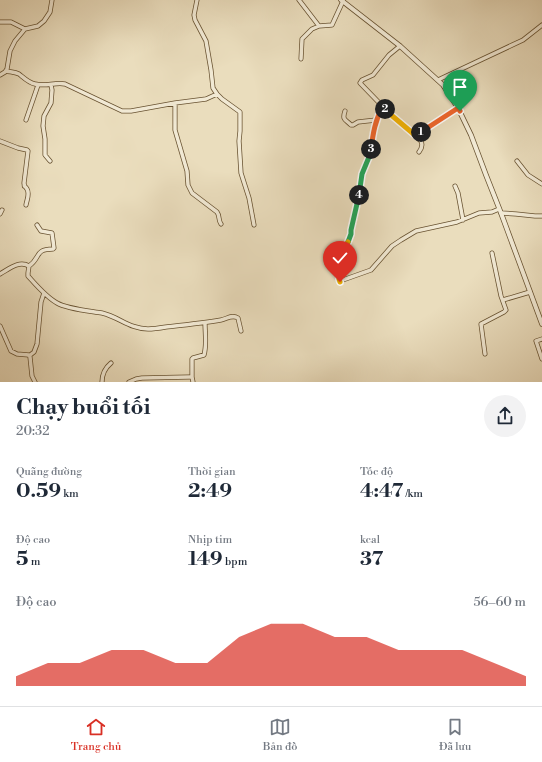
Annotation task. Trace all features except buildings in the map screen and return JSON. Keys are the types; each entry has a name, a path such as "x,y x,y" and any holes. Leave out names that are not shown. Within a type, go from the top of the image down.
{"street":[{"path":"0,75 6,71 11,48 15,41 25,30 38,26 44,21 50,12 52,0"},
{"path":"197,0 194,15 195,20 206,39 213,88 222,99 240,112 239,141 241,173 249,198 254,224"},
{"path":"299,0 319,26"},
{"path":"301,59 302,39 312,29 319,26 332,25 342,1 400,46 438,80 447,90 458,108 471,135 542,324"},
{"path":"0,22 10,22 25,30"},
{"path":"438,80 515,44 542,25"},
{"path":"538,28 542,31"},
{"path":"400,46 389,55 373,74 360,82 390,114 416,136 423,144 420,152"},
{"path":"6,71 19,75 28,82 38,85 51,85 58,83 64,84 122,111 131,111 206,99 217,94"},
{"path":"26,120 38,85"},
{"path":"50,161 45,155 43,126 44,116 51,103 51,85"},
{"path":"175,103 175,130 187,171 189,187 194,194 217,212 219,215 218,220 221,224"},
{"path":"383,106 376,120 369,157 362,174 359,200 350,238 343,252 343,268 339,279 340,281 371,270 392,246 416,231 463,220 479,213 500,211 542,216"},
{"path":"416,136 418,133 458,108"},
{"path":"345,111 343,116 351,125 358,122 376,120"},
{"path":"0,141 28,151 24,183 24,186 28,191 26,205"},
{"path":"517,161 528,175 542,184"},
{"path":"455,186 458,193 463,220"},
{"path":"37,225 41,231 52,233 54,248 40,251 32,264 29,266 28,275 44,293 58,304 102,314 137,328 154,329 205,323 235,316 238,318 241,331"},
{"path":"485,354 481,324 506,311 501,296 492,253"},
{"path":"0,274 7,269 20,264 29,266"},
{"path":"503,300 530,292"},
{"path":"30,356 34,352 37,344 41,302 44,293"},
{"path":"193,382 192,359 205,354 205,323"},
{"path":"0,326 11,351 17,354 27,354 30,356"},
{"path":"542,339 536,341 542,359"},
{"path":"30,356 32,376 35,382"},
{"path":"102,382 104,370 111,363"},
{"path":"129,382 142,378 192,377"}],"route":[{"path":"340,282 339,279 343,268 343,249 350,238 359,200 362,174 369,157 376,119 383,106 390,114 416,136 418,133 458,108 460,111"}]}
